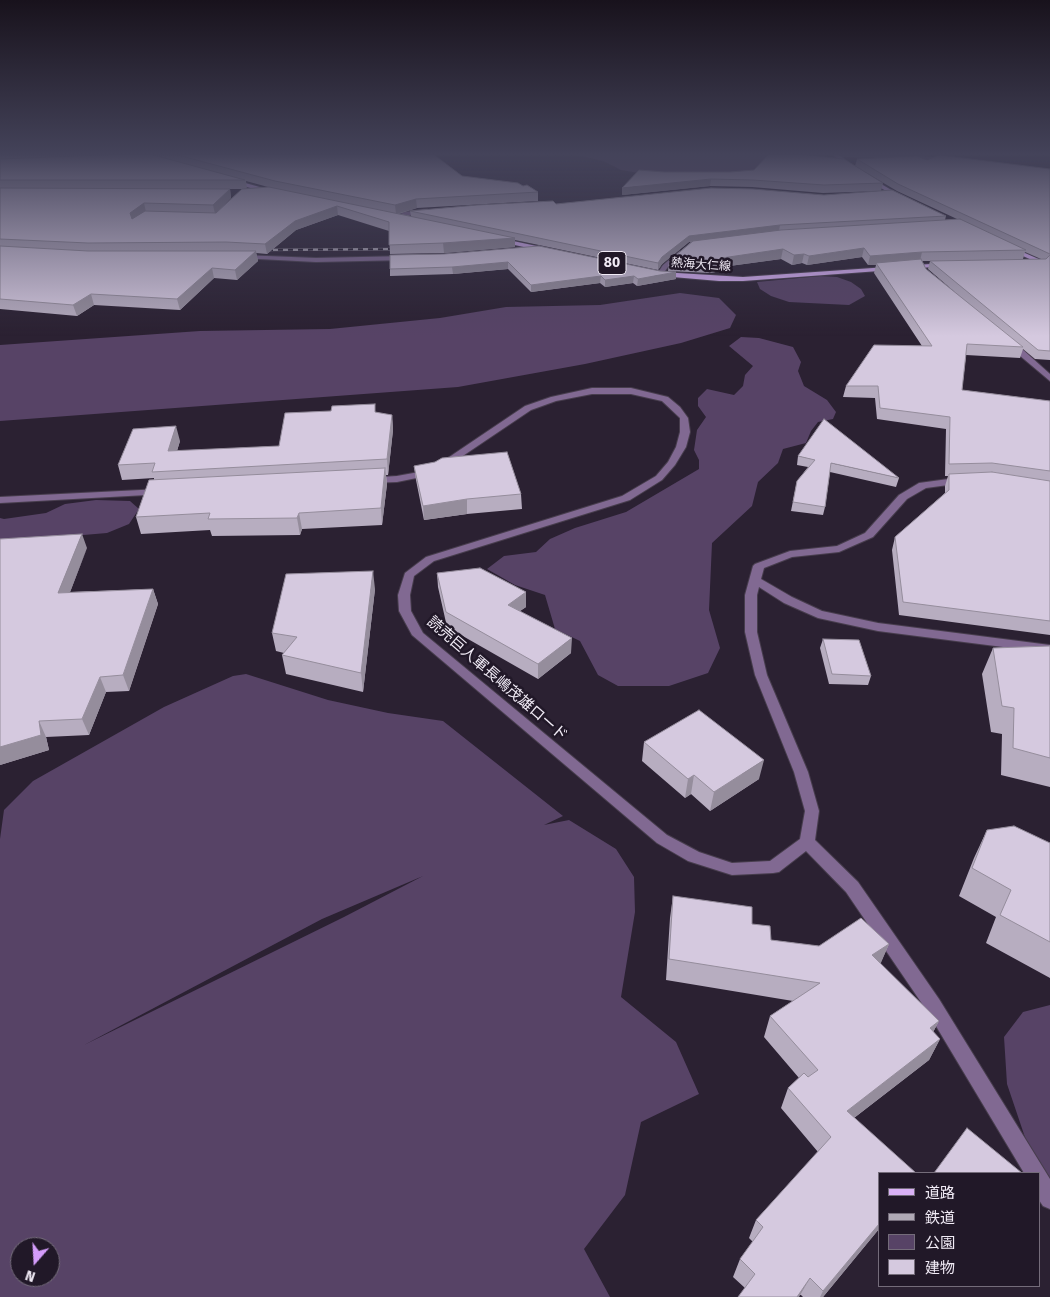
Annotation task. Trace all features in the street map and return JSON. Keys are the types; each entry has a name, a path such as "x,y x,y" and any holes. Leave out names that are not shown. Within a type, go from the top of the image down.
{"main road":[{"path":"385,216 413,222"},
{"path":"488,238 553,251"},
{"path":"1000,244 1046,265"},
{"path":"1024,264 1046,265"},
{"name":"熱海大仁線","path":"650,272 697,278 743,279 920,265 948,265"}],"street":[{"path":"394,218 404,215"},
{"path":"660,274 665,266 688,246"},
{"path":"514,251 544,249"},
{"path":"235,256 316,260 416,258"},
{"path":"920,265 927,276"},
{"path":"1000,335 1050,378"},
{"path":"1036,366 1050,368"},
{"name":"読売巨人軍長嶋茂雄ロード","path":"357,481 397,478 433,472 528,408 554,399 592,391 631,391 665,400 684,418 685,432 681,447 672,463 659,478 626,498 430,560 410,575 404,595 406,611 418,635 662,839 694,857 732,869 773,867 807,842"},
{"path":"979,480 953,480 923,484 903,497 869,535 839,549 790,554 759,566 751,595 751,632 761,675 801,772 810,803 812,811 807,842 852,887 879,926 933,1005 1033,1172"},
{"path":"0,500 169,491"},
{"path":"755,580 788,600 818,614 878,627 1050,649"},
{"path":"1040,1182 1050,1199"}],"green space":[{"path":"820,276 837,277 851,282 861,289 865,296 849,305 789,302 771,296 760,289 757,282"},
{"path":"680,293 719,298 736,315 730,328 681,343 585,364 458,387 0,421 0,345 200,331 330,329 440,318 506,307 600,305"},
{"path":"741,337 759,338 793,347 801,362 798,371 804,386 827,400 836,412 833,419 818,422 811,431 806,443 783,449 778,463 758,482 752,506 712,543 709,610 720,648 708,673 669,686 618,686 598,675 580,641 555,629 545,595 515,585 487,569 504,556 536,552 550,539 575,528 626,512 699,469 699,460 694,450 697,430 706,417 698,406 698,398 707,389 734,395 743,386 745,375 753,366 729,346"},
{"path":"96,500 130,501 139,509 129,524 107,533 25,540 0,551 0,518 46,513 65,504"},
{"path":"246,674 328,700 388,713 443,721 563,816 544,825 569,820 616,849 634,877 635,912 621,997 676,1042 699,1094 641,1122 625,1195 584,1249 610,1297 0,1297 0,839 4,810 33,781 164,707 233,676","holes":["423,876 84,1045 322,919"]},
{"path":"1050,1005 1050,1188 1033,1161 1007,1084 1004,1037 1023,1012"}],"building":[{"path":"0,215 131,215 132,219 139,215 313,215 295,221 265,244 226,242 88,243 0,239"},
{"path":"365,215 402,215 515,238 389,245 389,222"},
{"path":"427,215 946,216 780,225 689,236 662,257 658,263"},
{"path":"964,215 1050,215 1050,254"},
{"path":"960,219 1026,250 922,252 870,256 864,248 809,256 804,254 794,255 783,249 722,258 723,261 710,264 669,261 693,241 781,230"},
{"path":"0,246 88,251 256,251 235,270 212,268 177,299 91,294 73,305 0,299"},
{"path":"539,246 660,271 676,272 638,279 634,276 605,280 601,276 531,285 508,262 452,267 390,269 390,255 444,254"},
{"path":"1050,255 1050,351 1038,350 930,261 1046,259"},
{"path":"921,259 926,269 1023,347 967,344 962,390 1050,401 1050,471 992,463 949,464 950,417 880,408 878,386 846,386 874,345 932,346 876,263"},
{"path":"375,404 375,412 392,415 387,459 152,472 155,463 118,465 133,429 176,426 168,451 279,446 285,413 331,411 332,406"},
{"path":"824,419 899,478 831,463 825,507 793,502 797,481 815,460 798,456"},
{"path":"507,452 521,494 467,499 423,506 414,466 435,462 442,458"},
{"path":"385,468 381,508 299,513 297,518 208,519 210,513 136,517 149,480"},
{"path":"992,472 1050,481 1050,621 903,602 895,537 949,490 949,474"},
{"path":"82,534 58,593 153,589 123,675 100,677 82,719 39,721 41,735 0,747 0,539"},
{"path":"480,568 526,592 508,605 572,638 538,664 446,612 437,573"},
{"path":"373,571 361,673 282,655 297,637 272,633 286,574"},
{"path":"823,639 859,640 871,676 832,674"},
{"path":"1050,646 1050,758 1013,748 1014,708 1002,706 993,648"},
{"path":"699,710 764,760 714,792 694,775 688,779 644,742"},
{"path":"1014,826 1050,843 1050,942 1000,915 1011,890 972,868 987,830"},
{"path":"673,896 752,907 752,924 770,926 771,940 819,946 861,918 889,944 872,955 939,1021 930,1028 940,1039 847,1111 915,1172 878,1172 878,1225 823,1291 810,1278 797,1297 738,1297 755,1274 740,1259 763,1227 756,1220 831,1137 788,1088 804,1073 808,1077 818,1070 770,1016 820,983 669,959"},
{"path":"967,1128 1021,1172 935,1172"}],"railway":[{"path":"258,250 403,249"}]}
